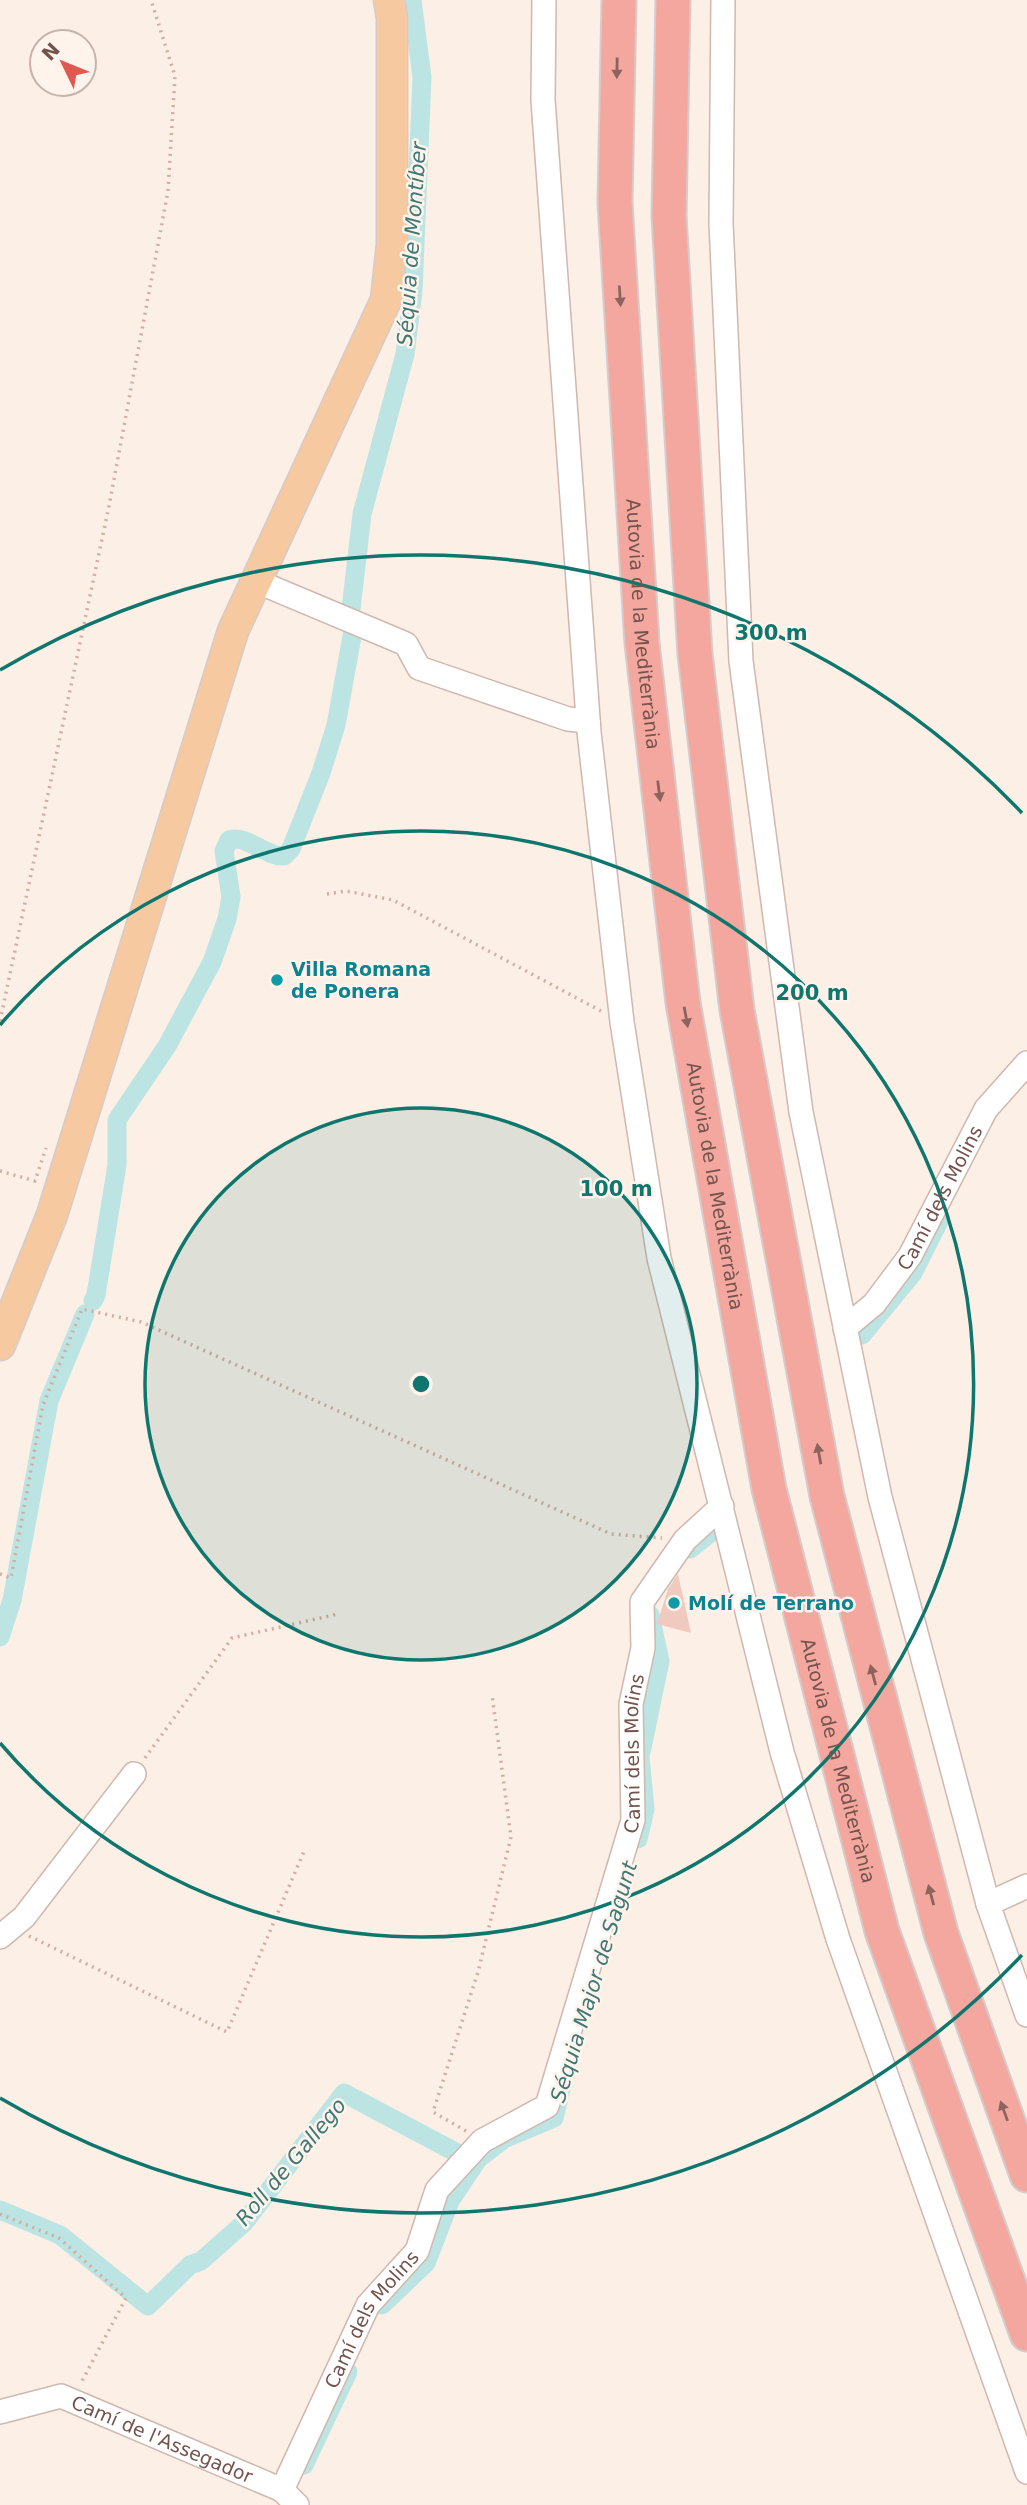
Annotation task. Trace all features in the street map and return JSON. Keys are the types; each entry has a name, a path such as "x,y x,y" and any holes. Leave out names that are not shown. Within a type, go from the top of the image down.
{"highway":[{"name":"Autovia de la Mediterrània","path":"619,0 615,203 642,643 686,1016 769,1489 878,1917 1027,2334"},
{"path":"673,0 669,216 693,627 737,1010 827,1496 941,1933 1027,2175"}],"main road":[{"path":"0,1346 52,1215 233,631 386,300 392,244 392,18 388,0"}],"street":[{"path":"544,0 543,100 588,721 622,1022 659,1258 782,1752 838,1939 1027,2472"},
{"path":"723,0 721,223 741,661 801,1112 880,1497 988,1904 1027,2015"},
{"path":"256,580 406,644 419,668 568,719 588,721"},
{"name":"Camí dels Molins","path":"845,1328 874,1304 910,1256 986,1109 1027,1063"},
{"name":"Camí dels Molins","path":"290,2497 368,2305 417,2251 437,2190 482,2141 547,2106 634,1820 631,1704 643,1648 642,1602 685,1540 722,1506"},
{"path":"6,1932 24,1917 134,1774"},
{"path":"988,1904 1027,1886"},
{"name":"Camí de l'Assegador","path":"0,2412 61,2396 290,2497"}],"path":[{"path":"0,1021 106,519 168,191 175,76 151,0"},
{"path":"327,894 346,891 393,900 622,1022"},
{"path":"0,1574 11,1578 43,1405 82,1309 141,1322 611,1534 685,1540"},
{"path":"134,1774 232,1638 338,1614"},
{"path":"482,2141 433,2112 478,1972 511,1837 492,1695"},
{"path":"6,1932 227,2032 305,1849"},
{"path":"0,2214 59,2238 126,2298 72,2401"}],"building":[{"name":"Molí de Terrano","path":"678,1574 691,1633 657,1624 668,1589"}],"waterway":[{"name":"Séquia de Montíber","path":"351,609 362,514 405,354 413,291 422,77 412,0"},
{"name":"Séquia de Montíber","path":"93,1301 117,1165 117,1120 167,1046 212,962 227,919 231,897 224,851 229,840 243,840 277,855 284,856 291,849 321,773 336,725 353,631"},
{"name":"Séquia Major de Sagunt","path":"862,1335 913,1273 939,1221"},
{"name":"Séquia de Montíber","path":"0,1637 12,1600 49,1401 85,1314"},
{"name":"Séquia Major de Sagunt","path":"690,1549 714,1530"},
{"name":"Séquia Major de Sagunt","path":"638,1839 645,1809 640,1757 660,1661 650,1615"},
{"name":"Séquia Major de Sagunt","path":"382,2305 426,2263 450,2201 478,2159 504,2139 554,2118 562,2085"},
{"name":"Roll de Gallego","path":"0,2210 60,2235 148,2306 190,2265 201,2261 244,2223 344,2093 459,2154"},
{"name":"Séquia Major de Sagunt","path":"304,2465 348,2372"}],"place":[{"name":"Villa Romana de Ponera","path":"277,980"},
{"name":"Molí de Terrano","path":"674,1603"}]}
